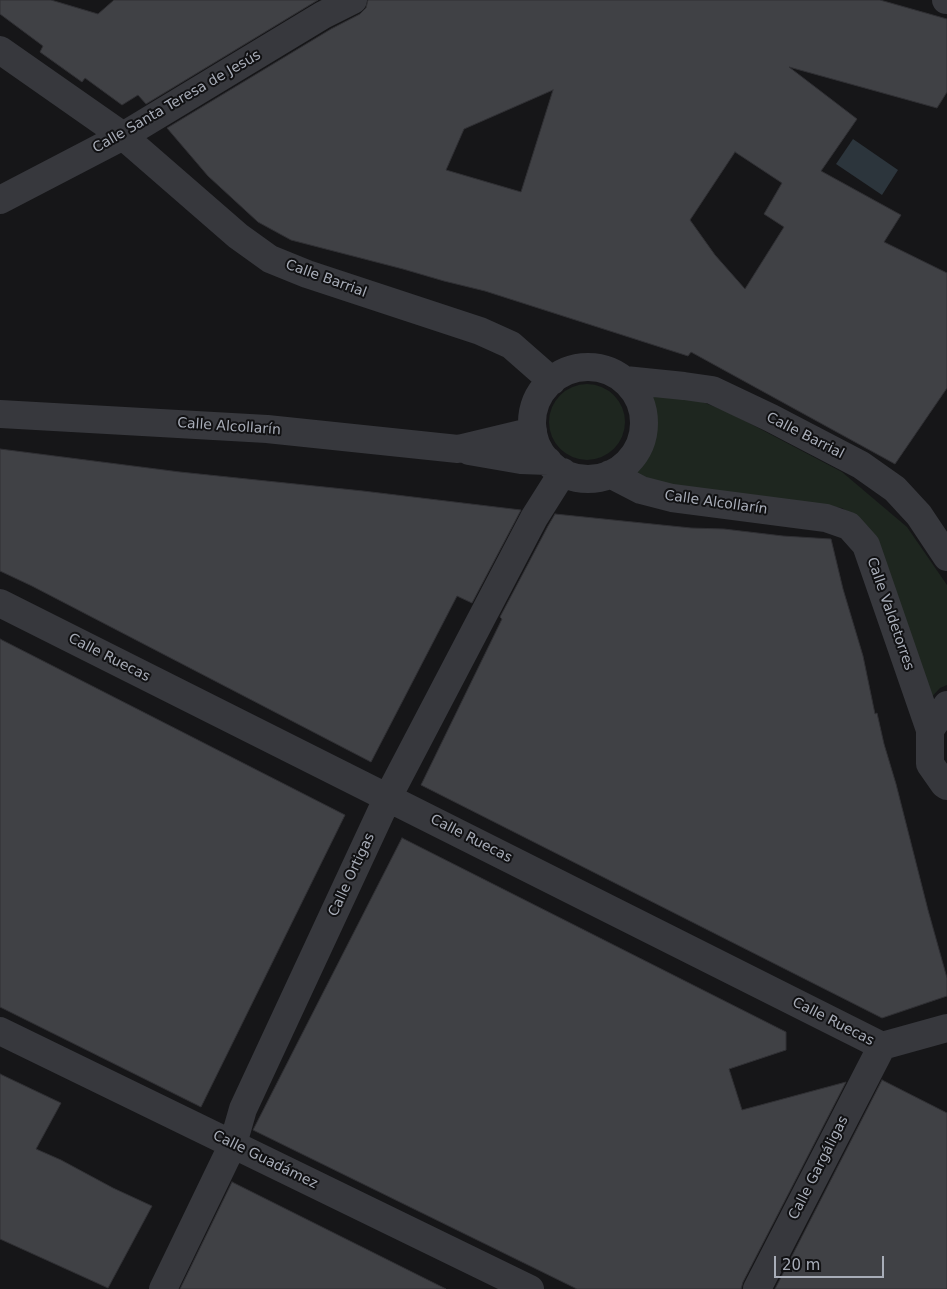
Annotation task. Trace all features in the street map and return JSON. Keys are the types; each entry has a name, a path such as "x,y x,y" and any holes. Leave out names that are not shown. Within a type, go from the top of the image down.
{"street":[{"name":"Calle Santa Teresa de Jesús","path":"0,200 123,136 323,15 353,0"},
{"name":"Calle Barrial","path":"0,50 123,136 238,236 270,259 306,274 480,331 511,345 552,381"},
{"path":"581,368 597,368 612,372 625,380 637,395 644,413 644,431 638,449 626,464 610,474 594,478 578,478 556,467 543,456 533,431 533,417 536,403 552,381 566,372 581,368"},
{"name":"Calle Barrial","path":"625,380 712,390 861,465 895,488 919,515 947,557"},
{"name":"Calle Alcollarín","path":"0,414 267,429 458,449 556,467"},
{"name":"Calle Alcollarín","path":"458,449 533,431"},
{"name":"Calle Ortigas","path":"163,1289 233,1144 243,1109 388,797 534,518 556,467"},
{"name":"Calle Alcollarín","path":"610,474 641,490 672,498 826,518"},
{"name":"Calle Valdetorres","path":"826,518 848,526 866,545 930,730 930,764 946,785"},
{"name":"Calle Ruecas","path":"0,603 882,1046 947,1028"},
{"path":"930,730 947,705"},
{"name":"Calle Guadámez","path":"0,1031 530,1289"},
{"name":"Calle Gargáligas","path":"757,1289 882,1046"}],"shaded area":[{"path":"853,139 898,170 882,195 836,164"},
{"path":"587,384 601,387 614,395 622,408 625,422 622,436 614,449 601,457 587,460 573,457 560,449 552,436 549,422 552,408 560,395 573,387"},
{"path":"649,390 700,401 728,412 842,472 907,527 947,585 947,685 940,688 927,702 862,522 842,508 661,485 630,472 641,462 653,443 655,409"}],"building":[{"path":"0,0 51,0 98,14 114,0 318,0 146,104 138,95 122,105 85,78 82,82 40,52 43,46 0,14"},
{"path":"368,0 880,0 947,19 947,92 937,108 789,67 857,119 821,171 901,215 884,242 947,273 947,388 895,464 691,352 688,356 485,291 291,240 258,222 208,176 167,128 331,29 360,14 366,8","holes":["553,90 521,192 446,170 464,129","735,152 782,183 764,214 784,227 745,289 715,255 690,220"]},
{"path":"0,449 180,472 521,510 472,603 457,596 371,762 0,571"},
{"path":"555,514 691,528 724,529 831,539 843,589 863,656 875,714 877,713 947,978 947,996 882,1018 421,785 502,619 500,617"},
{"path":"0,639 345,815 201,1107 0,1007"},
{"path":"402,838 786,1032 786,1050 729,1069 742,1110 846,1082 741,1289 577,1289 253,1130"},
{"path":"0,1074 61,1103 36,1149 152,1206 108,1288 0,1239"},
{"path":"882,1080 947,1113 947,1289 775,1289"},
{"path":"232,1182 446,1289 180,1289"}]}
